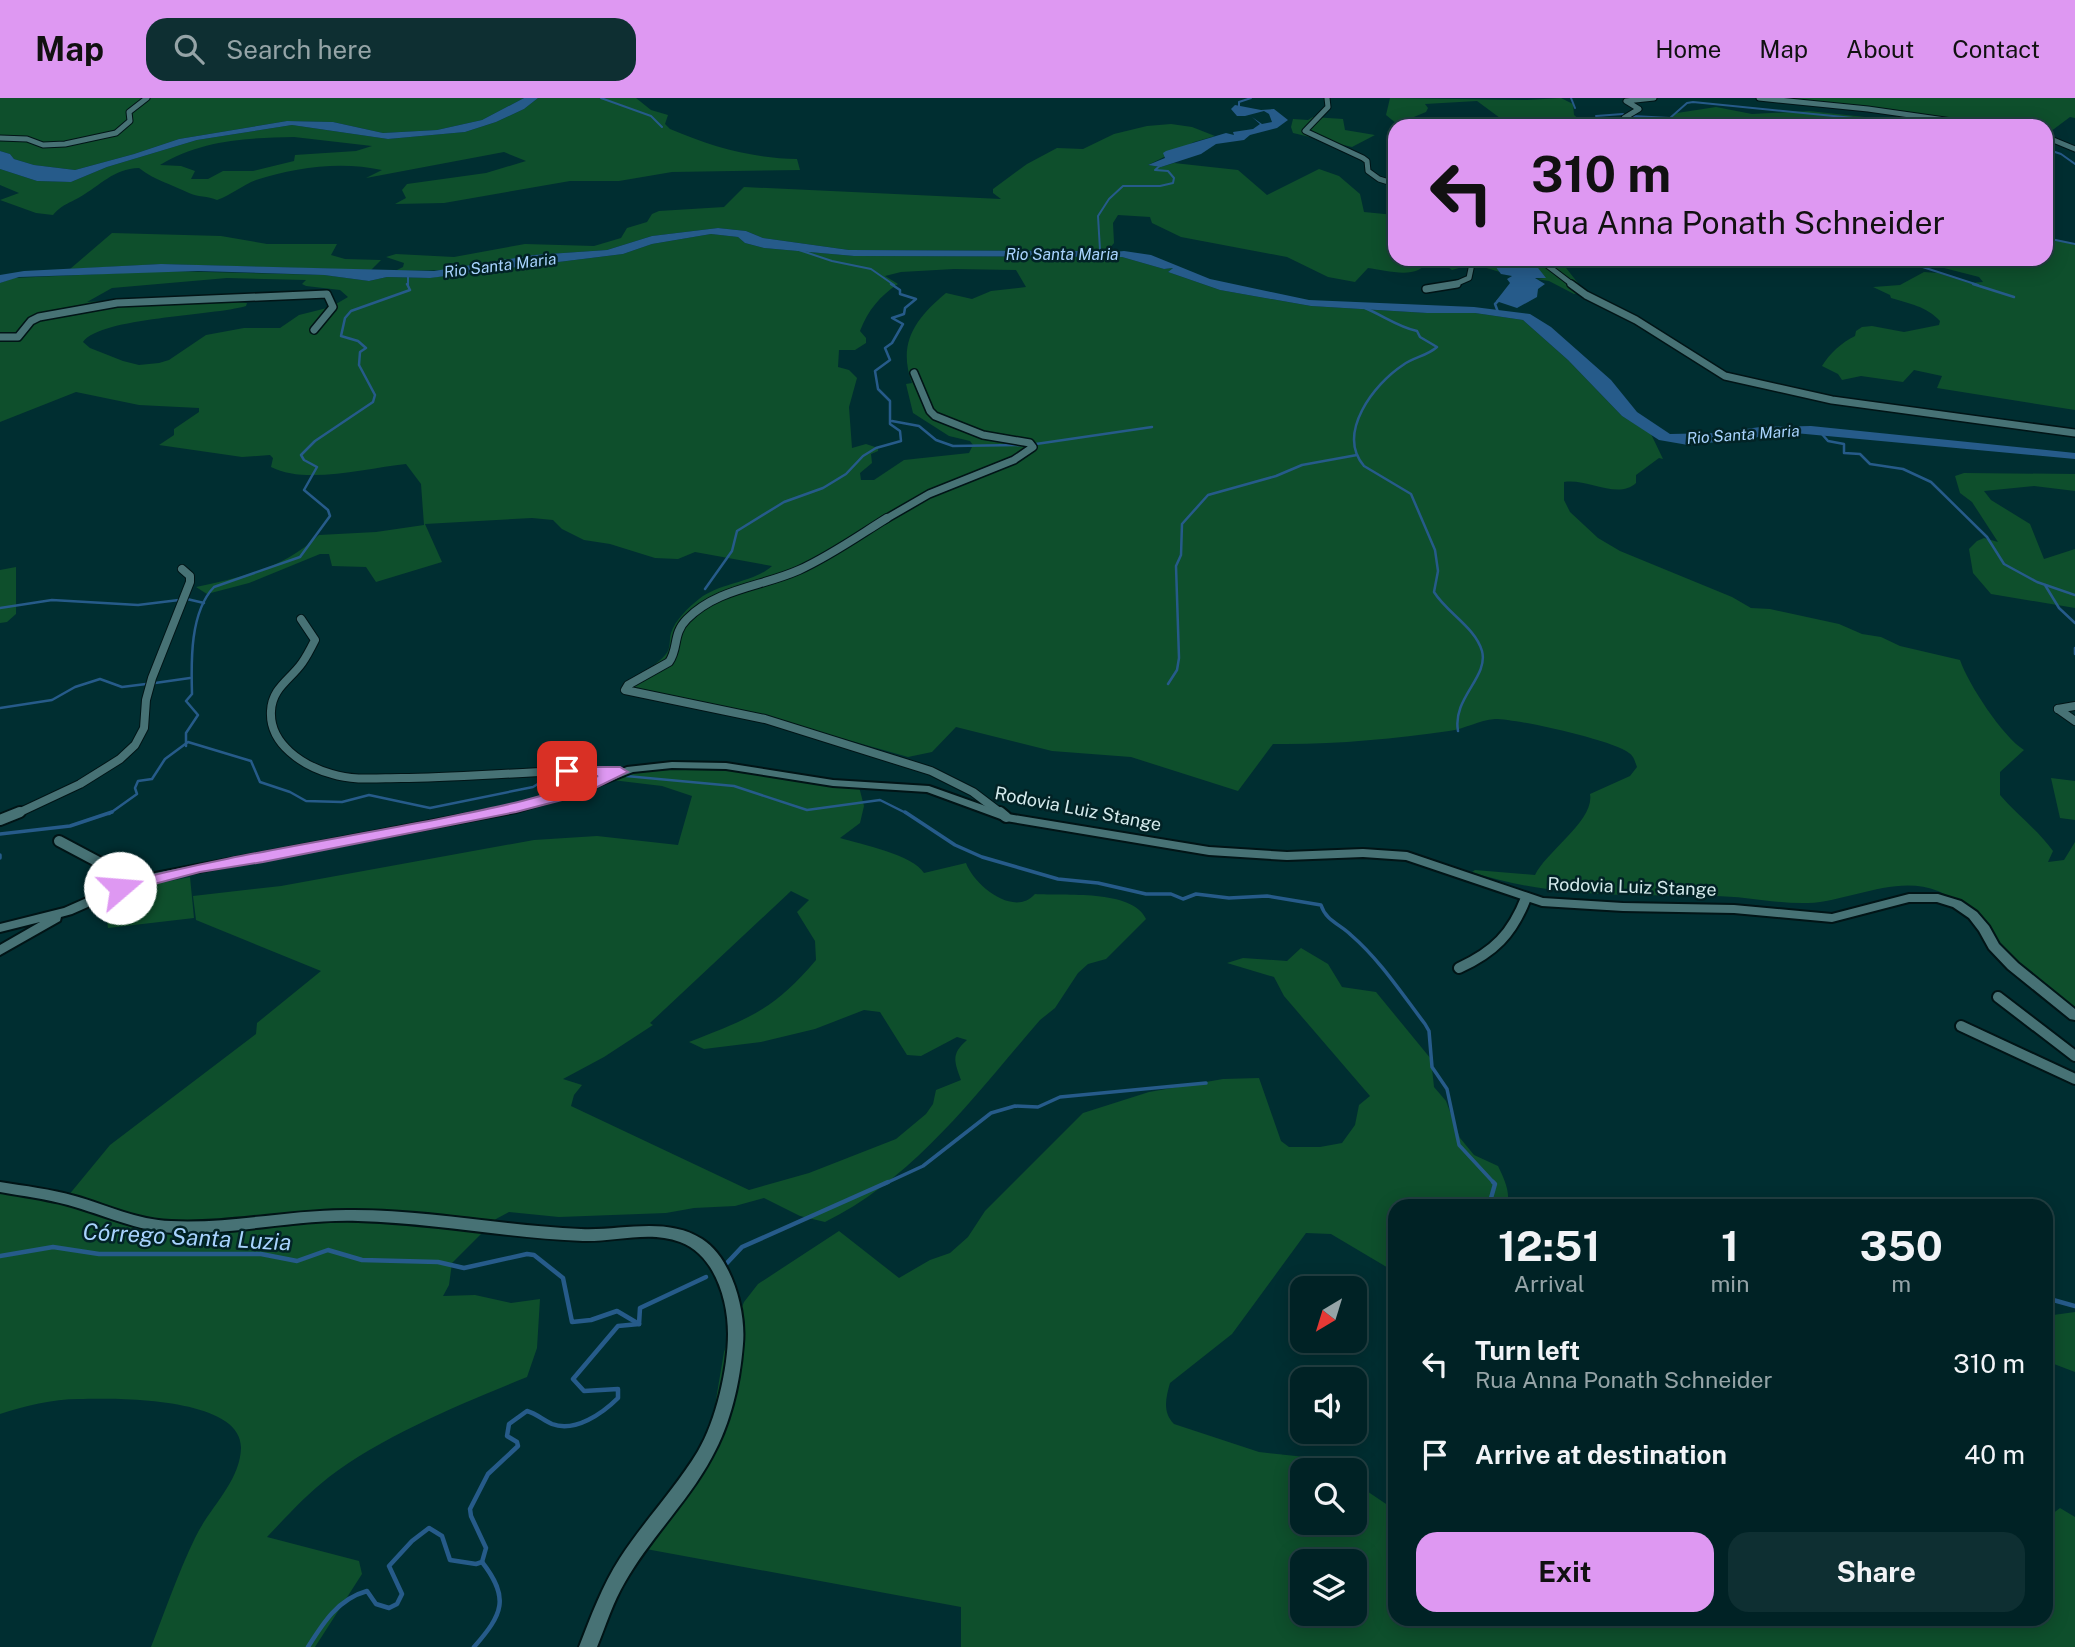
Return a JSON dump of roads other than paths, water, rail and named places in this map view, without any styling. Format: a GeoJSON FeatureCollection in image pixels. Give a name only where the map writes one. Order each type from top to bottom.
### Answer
{"type":"FeatureCollection","features":[{"type":"Feature","properties":{"kind":"street"},"geometry":{"type":"LineString","coordinates":[[0,138],[27,139],[48,145],[105,136],[125,128],[130,121],[129,112],[146,98]]}},
{"type":"Feature","properties":{"kind":"street"},"geometry":{"type":"LineString","coordinates":[[1327,98],[1328,107],[1305,131],[1363,158],[1367,161],[1368,172],[1388,181]]}},
{"type":"Feature","properties":{"kind":"street"},"geometry":{"type":"LineString","coordinates":[[1625,119],[1639,109],[1626,102],[1654,98]]}},
{"type":"Feature","properties":{"kind":"street"},"geometry":{"type":"LineString","coordinates":[[1759,98],[1868,108],[1928,119]]}},
{"type":"Feature","properties":{"kind":"street"},"geometry":{"type":"LineString","coordinates":[[2053,139],[2075,149]]}},
{"type":"Feature","properties":{"kind":"street"},"geometry":{"type":"LineString","coordinates":[[1426,289],[1461,284],[1469,278],[1472,266]]}},
{"type":"Feature","properties":{"kind":"street"},"geometry":{"type":"LineString","coordinates":[[1548,266],[1586,295],[1636,320],[1726,376],[1832,400],[2075,433]]}},
{"type":"Feature","properties":{"kind":"street"},"geometry":{"type":"LineString","coordinates":[[0,337],[18,337],[32,321],[48,314],[105,304],[324,293],[330,296],[334,307],[314,330]]}},
{"type":"Feature","properties":{"kind":"street"},"geometry":{"type":"LineString","coordinates":[[914,373],[930,411],[935,416],[983,435],[1030,443],[1033,447],[1031,451],[1009,464],[963,479],[918,499],[840,548],[802,568],[758,585],[727,593],[707,603],[681,626],[675,636],[674,655],[669,663],[628,685],[625,690],[765,719],[931,771],[973,792],[1006,817]]}},
{"type":"Feature","properties":{"kind":"street"},"geometry":{"type":"LineString","coordinates":[[0,820],[63,792],[116,761],[133,747],[144,730],[148,690],[173,617],[191,584],[190,576],[182,569]]}},
{"type":"Feature","properties":{"kind":"street"},"geometry":{"type":"LineString","coordinates":[[301,619],[315,640],[301,665],[276,691],[272,699],[271,721],[276,738],[307,765],[334,775],[356,778],[442,778],[583,770],[620,772]]}},
{"type":"Feature","properties":{"kind":"street"},"geometry":{"type":"LineString","coordinates":[[2075,706],[2058,709],[2075,721]]}},
{"type":"Feature","properties":{"kind":"street","name":"Rodovia Luiz Stange"},"geometry":{"type":"LineString","coordinates":[[0,928],[68,911],[136,882],[199,867],[263,858],[516,808],[576,791],[620,772],[672,765],[726,766],[833,783],[911,786],[944,793],[1006,817],[1243,855],[1363,853],[1407,856],[1526,898],[1570,905],[1734,909],[1832,918],[1909,898],[1938,898],[1957,904],[1973,915],[2001,954],[2075,1016]]}},
{"type":"Feature","properties":{"kind":"street"},"geometry":{"type":"LineString","coordinates":[[59,841],[136,882]]}},
{"type":"Feature","properties":{"kind":"street"},"geometry":{"type":"LineString","coordinates":[[1459,968],[1482,958],[1505,941],[1519,920],[1526,898]]}},
{"type":"Feature","properties":{"kind":"street"},"geometry":{"type":"LineString","coordinates":[[0,951],[68,911]]}},
{"type":"Feature","properties":{"kind":"street"},"geometry":{"type":"LineString","coordinates":[[1998,997],[2075,1056]]}},
{"type":"Feature","properties":{"kind":"street"},"geometry":{"type":"LineString","coordinates":[[1961,1026],[2075,1079]]}},
{"type":"Feature","properties":{"kind":"street"},"geometry":{"type":"LineString","coordinates":[[0,1187],[73,1201],[136,1223],[170,1227],[216,1226],[323,1215],[391,1216],[526,1232],[586,1235],[667,1233],[696,1242],[712,1258],[721,1273],[736,1319],[736,1347],[721,1410],[706,1452],[617,1578],[588,1647]]}},
{"type":"Feature","properties":{"kind":"water"},"geometry":{"type":"Polygon","coordinates":[[[524,98],[538,98],[524,109],[465,132],[388,139],[292,125],[197,140],[107,167],[71,182],[37,181],[0,169],[0,151],[34,165],[75,170],[179,139],[287,121],[333,122],[383,133],[437,130],[482,120],[524,98]]]}},
{"type":"Feature","properties":{"kind":"water"},"geometry":{"type":"Polygon","coordinates":[[[1235,105],[1261,110],[1274,109],[1288,120],[1277,128],[1250,135],[1244,140],[1216,144],[1201,154],[1161,167],[1148,165],[1165,158],[1163,153],[1166,151],[1226,133],[1234,135],[1233,132],[1253,129],[1260,124],[1252,117],[1262,124],[1272,122],[1269,114],[1264,111],[1237,116],[1231,109],[1235,105]]]}},
{"type":"Feature","properties":{"kind":"water","name":"Rio Santa Maria"},"geometry":{"type":"Polygon","coordinates":[[[718,228],[746,231],[763,238],[849,250],[1088,251],[1093,254],[1124,251],[1151,255],[1210,279],[1309,300],[1474,307],[1530,314],[1551,327],[1611,380],[1637,412],[1670,434],[1811,426],[2075,453],[2075,459],[1784,432],[1688,445],[1659,440],[1622,416],[1568,360],[1523,320],[1475,313],[1311,306],[1220,290],[1168,272],[1173,268],[1164,269],[1122,257],[854,256],[764,248],[745,243],[738,237],[711,234],[652,244],[623,254],[430,278],[387,277],[369,281],[324,275],[198,271],[19,277],[0,283],[0,275],[24,271],[161,264],[434,271],[534,255],[607,250],[652,236],[718,228]]]}},
{"type":"Feature","properties":{"kind":"water"},"geometry":{"type":"Polygon","coordinates":[[[1495,266],[1537,266],[1546,278],[1535,278],[1545,284],[1538,289],[1537,297],[1517,308],[1496,301],[1510,283],[1507,279],[1512,276],[1501,274],[1495,266]]]}},
{"type":"Feature","properties":{"kind":"waterway"},"geometry":{"type":"LineString","coordinates":[[601,98],[651,116],[662,127]]}},
{"type":"Feature","properties":{"kind":"waterway"},"geometry":{"type":"LineString","coordinates":[[1239,107],[1239,102],[1251,98]]}},
{"type":"Feature","properties":{"kind":"waterway"},"geometry":{"type":"LineString","coordinates":[[1571,98],[1575,108]]}},
{"type":"Feature","properties":{"kind":"waterway"},"geometry":{"type":"LineString","coordinates":[[1633,116],[1670,118],[1687,103],[1693,102],[1864,119]]}},
{"type":"Feature","properties":{"kind":"waterway"},"geometry":{"type":"LineString","coordinates":[[1596,116],[1623,114]]}},
{"type":"Feature","properties":{"kind":"waterway"},"geometry":{"type":"LineString","coordinates":[[2053,151],[2075,164]]}},
{"type":"Feature","properties":{"kind":"waterway","name":"Rio Santa Maria"},"geometry":{"type":"LineString","coordinates":[[1104,253],[1100,250],[1098,216],[1109,199],[1123,186],[1160,186],[1173,183],[1174,178],[1168,171],[1155,170],[1162,164]]}},
{"type":"Feature","properties":{"kind":"waterway"},"geometry":{"type":"LineString","coordinates":[[2053,239],[2075,244]]}},
{"type":"Feature","properties":{"kind":"waterway"},"geometry":{"type":"LineString","coordinates":[[796,249],[832,261],[871,269],[894,285]]}},
{"type":"Feature","properties":{"kind":"waterway"},"geometry":{"type":"LineString","coordinates":[[1920,266],[1978,285]]}},
{"type":"Feature","properties":{"kind":"waterway","name":"Córrego Santa Luzia"},"geometry":{"type":"LineString","coordinates":[[408,276],[408,285]]}},
{"type":"Feature","properties":{"kind":"waterway","name":"Córrego Santa Luzia"},"geometry":{"type":"LineString","coordinates":[[203,603],[214,587],[300,557],[330,516],[328,510],[304,490],[317,467],[304,460],[301,455],[315,441],[373,402],[375,395],[359,365],[360,352],[366,348],[358,341],[341,336],[345,318],[351,311],[410,290],[407,284]]}},
{"type":"Feature","properties":{"kind":"waterway"},"geometry":{"type":"LineString","coordinates":[[705,589],[732,551],[737,531],[784,502],[823,488],[846,474],[863,456],[876,448],[901,441],[900,431],[890,424],[890,401],[878,389],[875,371],[890,360],[885,348],[892,343],[903,324],[892,318],[904,314],[905,308],[916,299],[900,294],[900,290],[891,284]]}},
{"type":"Feature","properties":{"kind":"waterway"},"geometry":{"type":"LineString","coordinates":[[1973,284],[2014,297]]}},
{"type":"Feature","properties":{"kind":"waterway"},"geometry":{"type":"LineString","coordinates":[[1498,312],[1495,304],[1500,299]]}},
{"type":"Feature","properties":{"kind":"waterway"},"geometry":{"type":"LineString","coordinates":[[1365,308],[1417,331],[1420,337],[1437,347],[1403,365],[1381,384],[1362,410],[1354,439],[1356,453],[1364,466],[1411,494],[1435,550],[1438,571],[1434,592],[1467,627],[1482,651],[1480,670],[1460,708],[1458,731]]}},
{"type":"Feature","properties":{"kind":"waterway"},"geometry":{"type":"LineString","coordinates":[[892,421],[919,426],[936,440],[953,446],[1025,445]]}},
{"type":"Feature","properties":{"kind":"waterway"},"geometry":{"type":"LineString","coordinates":[[1036,444],[1152,427]]}},
{"type":"Feature","properties":{"kind":"waterway"},"geometry":{"type":"LineString","coordinates":[[1821,433],[1828,441],[1844,444],[1844,453],[1860,454],[1870,464],[1903,469],[1931,482],[1987,537],[2004,564],[2037,582],[2075,595]]}},
{"type":"Feature","properties":{"kind":"waterway"},"geometry":{"type":"LineString","coordinates":[[1168,684],[1177,670],[1179,658],[1176,566],[1181,555],[1182,524],[1208,495],[1276,476],[1302,465],[1357,455]]}},
{"type":"Feature","properties":{"kind":"waterway"},"geometry":{"type":"LineString","coordinates":[[2045,585],[2059,608],[2075,623]]}},
{"type":"Feature","properties":{"kind":"waterway"},"geometry":{"type":"LineString","coordinates":[[187,599],[203,603]]}},
{"type":"Feature","properties":{"kind":"waterway"},"geometry":{"type":"LineString","coordinates":[[0,608],[52,600],[138,605],[179,600]]}},
{"type":"Feature","properties":{"kind":"waterway","name":"Córrego Santa Luzia"},"geometry":{"type":"LineString","coordinates":[[186,743],[186,733],[198,715],[186,701],[192,694],[192,652],[196,623],[203,603]]}},
{"type":"Feature","properties":{"kind":"waterway"},"geometry":{"type":"LineString","coordinates":[[2075,648],[2075,654]]}},
{"type":"Feature","properties":{"kind":"waterway"},"geometry":{"type":"LineString","coordinates":[[155,683],[190,678]]}},
{"type":"Feature","properties":{"kind":"waterway"},"geometry":{"type":"LineString","coordinates":[[0,708],[52,700],[75,687],[100,679],[122,687],[146,684]]}},
{"type":"Feature","properties":{"kind":"waterway","name":"Córrego Santa Luzia"},"geometry":{"type":"LineString","coordinates":[[112,812],[137,794],[135,788],[138,781],[152,779],[165,759],[186,743]]}},
{"type":"Feature","properties":{"kind":"waterway"},"geometry":{"type":"LineString","coordinates":[[186,743],[251,761],[260,782],[290,792],[306,801],[342,802],[369,795],[430,808],[533,787],[549,777],[590,775]]}},
{"type":"Feature","properties":{"kind":"waterway"},"geometry":{"type":"LineString","coordinates":[[626,776],[734,786],[807,810],[880,800],[908,814]]}},
{"type":"Feature","properties":{"kind":"waterway","name":"Córrego Santa Luzia"},"geometry":{"type":"LineString","coordinates":[[0,834],[70,826],[112,812]]}},
{"type":"Feature","properties":{"kind":"waterway"},"geometry":{"type":"LineString","coordinates":[[905,812],[955,845],[982,857],[1058,879],[1098,883],[1146,894],[1171,894],[1183,899],[1196,894],[1229,898],[1267,896],[1321,905],[1330,919],[1372,955],[1425,1024],[1429,1031],[1432,1067],[1447,1089],[1459,1145],[1495,1184]]}},
{"type":"Feature","properties":{"kind":"waterway"},"geometry":{"type":"LineString","coordinates":[[884,1184],[923,1166],[991,1113],[1015,1106],[1038,1107],[1060,1097],[1206,1083]]}},
{"type":"Feature","properties":{"kind":"waterway"},"geometry":{"type":"LineString","coordinates":[[726,1264],[742,1247],[888,1182]]}},
{"type":"Feature","properties":{"kind":"waterway"},"geometry":{"type":"LineString","coordinates":[[1492,1199],[1495,1184]]}},
{"type":"Feature","properties":{"kind":"waterway","name":"Córrego Santa Luzia"},"geometry":{"type":"LineString","coordinates":[[0,1256],[53,1247],[99,1254],[261,1254],[297,1261],[328,1250],[362,1260],[438,1262],[464,1268],[527,1254],[534,1255],[563,1278],[572,1322],[591,1320],[617,1311],[639,1324]]}},
{"type":"Feature","properties":{"kind":"waterway"},"geometry":{"type":"LineString","coordinates":[[639,1324],[640,1308],[706,1277]]}},
{"type":"Feature","properties":{"kind":"waterway"},"geometry":{"type":"LineString","coordinates":[[2053,1300],[2075,1306]]}},
{"type":"Feature","properties":{"kind":"waterway","name":"Córrego Santa Luzia"},"geometry":{"type":"LineString","coordinates":[[482,1562],[486,1548],[470,1509],[488,1474],[518,1446],[517,1442],[507,1436],[509,1424],[527,1411],[552,1424],[570,1426],[605,1410],[618,1398],[618,1389],[584,1391],[573,1379],[618,1326],[639,1324]]}},
{"type":"Feature","properties":{"kind":"waterway","name":"Córrego Santa Luzia"},"geometry":{"type":"LineString","coordinates":[[308,1647],[332,1613],[357,1595],[367,1591],[376,1604],[389,1608],[397,1604],[402,1594],[389,1566],[412,1541],[429,1528],[442,1536],[450,1560],[476,1564],[482,1562]]}},
{"type":"Feature","properties":{"kind":"waterway"},"geometry":{"type":"LineString","coordinates":[[474,1647],[491,1625],[499,1606],[497,1586],[482,1562]]}}]}
